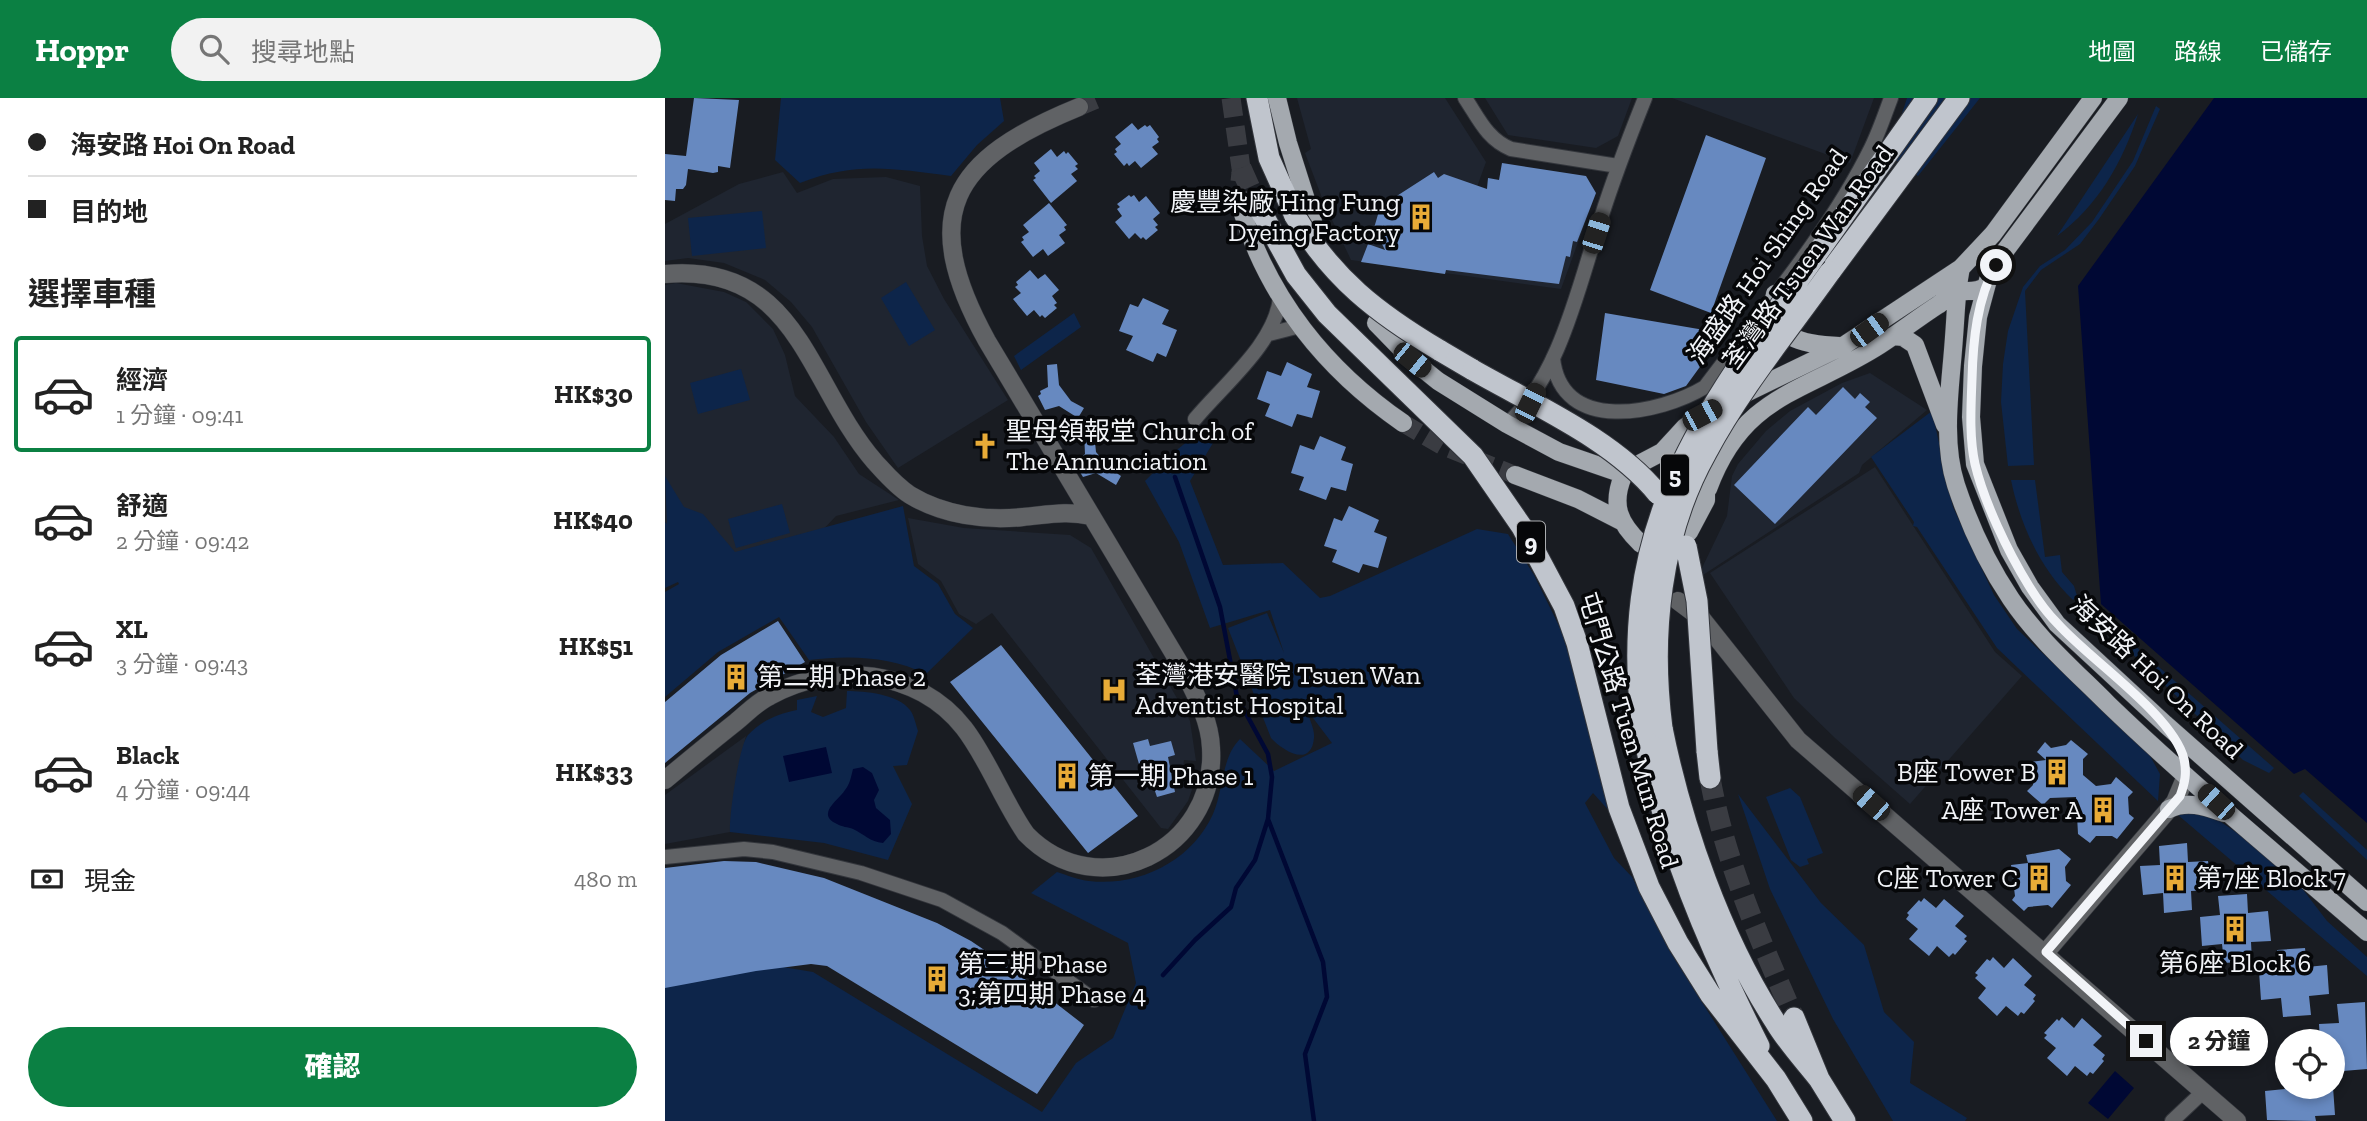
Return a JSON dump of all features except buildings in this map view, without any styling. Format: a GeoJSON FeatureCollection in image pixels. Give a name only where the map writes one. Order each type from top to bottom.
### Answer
{"type":"FeatureCollection","features":[{"type":"Feature","properties":{"kind":"highway"},"geometry":{"type":"LineString","coordinates":[[1257,98],[1269,158],[1292,209],[1318,252],[1349,287],[1411,333],[1597,441],[1641,474],[1658,494]]}},
{"type":"Feature","properties":{"kind":"highway","name":"荃灣路 Tsuen Wan Road"},"geometry":{"type":"LineString","coordinates":[[1819,1079],[1776,1023],[1736,948],[1687,828],[1653,730],[1638,660],[1641,597],[1649,550],[1672,480],[1699,429],[1747,352],[1927,98]]}},
{"type":"Feature","properties":{"kind":"highway","name":"荃灣路 Tsuen Wan Road"},"geometry":{"type":"LineString","coordinates":[[1776,1079],[1717,956],[1676,856],[1657,795],[1653,730],[1661,596],[1671,544],[1697,470],[1737,404],[1830,272],[1959,99]]}},
{"type":"Feature","properties":{"kind":"highway","name":"屯門公路 Tuen Mun Road"},"geometry":{"type":"LineString","coordinates":[[1249,207],[1327,314],[1473,456],[1522,527],[1569,618],[1587,677],[1619,808],[1649,887],[1672,934],[1705,986],[1776,1079],[1802,1121]]}},
{"type":"Feature","properties":{"kind":"highway"},"geometry":{"type":"LineString","coordinates":[[1682,539],[1697,601],[1710,778]]}},
{"type":"Feature","properties":{"kind":"highway"},"geometry":{"type":"LineString","coordinates":[[1794,1018],[1819,1079],[1845,1121]]}},
{"type":"Feature","properties":{"kind":"main road"},"geometry":{"type":"LineString","coordinates":[[1277,98],[1315,228]]}},
{"type":"Feature","properties":{"kind":"main road"},"geometry":{"type":"LineString","coordinates":[[1641,463],[1662,452],[1670,441],[1702,415],[1843,346],[1961,268],[1993,234],[2093,98]]}},
{"type":"Feature","properties":{"kind":"main road","name":"海安路 Hoi On Road"},"geometry":{"type":"LineString","coordinates":[[2119,98],[2005,251],[1987,283],[1978,317],[1973,366],[1971,417],[1975,464],[1997,524],[2030,587],[2057,624],[2165,724],[2367,902]]}},
{"type":"Feature","properties":{"kind":"main road"},"geometry":{"type":"LineString","coordinates":[[1249,207],[1257,254],[1280,297],[1300,326],[1351,383],[1403,424]]}},
{"type":"Feature","properties":{"kind":"main road"},"geometry":{"type":"LineString","coordinates":[[1515,475],[1578,499],[1621,521],[1641,544],[1659,545],[1682,539],[1701,513],[1719,462],[1748,422],[1783,394],[1856,359],[1956,292],[1974,292],[1987,283],[1979,269],[1961,268]]}},
{"type":"Feature","properties":{"kind":"main road","name":"海安路 Hoi On Road"},"geometry":{"type":"LineString","coordinates":[[1961,268],[1956,292],[1949,442],[1954,476],[1989,563],[2011,599],[2041,638],[2186,776],[2367,932]]}},
{"type":"Feature","properties":{"kind":"main road"},"geometry":{"type":"LineString","coordinates":[[1775,294],[1773,312],[1789,337],[1809,345],[1843,346]]}},
{"type":"Feature","properties":{"kind":"main road"},"geometry":{"type":"LineString","coordinates":[[1376,323],[1412,360],[1438,381],[1507,424],[1559,452],[1620,474],[1616,495],[1621,521]]}},
{"type":"Feature","properties":{"kind":"main road"},"geometry":{"type":"LineString","coordinates":[[1893,336],[1903,337],[1915,345],[1935,395],[1949,442]]}},
{"type":"Feature","properties":{"kind":"main road"},"geometry":{"type":"LineString","coordinates":[[1662,452],[1678,452],[1689,456],[1705,475],[1708,489]]}},
{"type":"Feature","properties":{"kind":"main road"},"geometry":{"type":"LineString","coordinates":[[2165,724],[2184,758],[2186,776]]}},
{"type":"Feature","properties":{"kind":"main road"},"geometry":{"type":"LineString","coordinates":[[2169,809],[2182,805],[2197,805],[2231,816]]}},
{"type":"Feature","properties":{"kind":"street"},"geometry":{"type":"LineString","coordinates":[[1465,98],[1490,138],[1511,149],[1618,166]]}},
{"type":"Feature","properties":{"kind":"street"},"geometry":{"type":"LineString","coordinates":[[1507,424],[1530,403],[1553,358],[1618,166],[1645,98]]}},
{"type":"Feature","properties":{"kind":"street","name":"海盛路 Hoi Shing Road"},"geometry":{"type":"LineString","coordinates":[[1553,358],[1557,376],[1563,386],[1573,396],[1600,411],[1619,413],[1662,406],[1690,396],[1705,387],[1775,294],[1858,170],[1871,148],[1891,98]]}},
{"type":"Feature","properties":{"kind":"street"},"geometry":{"type":"LineString","coordinates":[[665,780],[767,697],[821,677],[874,677],[906,683],[926,692],[949,711],[965,730],[1026,834],[1039,847],[1055,857],[1087,867],[1102,868],[1133,862],[1170,845],[1194,820],[1208,788],[1212,750],[1209,730],[1180,664],[1069,482],[969,307],[955,267],[951,227],[956,204],[966,182],[989,155],[1021,133],[1079,107]]}},
{"type":"Feature","properties":{"kind":"street"},"geometry":{"type":"LineString","coordinates":[[665,274],[686,272],[716,277],[758,295],[800,338],[838,409],[868,454],[908,494],[941,509],[982,517],[1026,517],[1045,513],[1078,513],[1091,516]]}},
{"type":"Feature","properties":{"kind":"street"},"geometry":{"type":"LineString","coordinates":[[1195,419],[1269,334],[1278,314],[1280,297]]}},
{"type":"Feature","properties":{"kind":"street"},"geometry":{"type":"LineString","coordinates":[[1269,334],[1300,326]]}},
{"type":"Feature","properties":{"kind":"street"},"geometry":{"type":"LineString","coordinates":[[1045,513],[1060,501],[1069,482]]}},
{"type":"Feature","properties":{"kind":"street"},"geometry":{"type":"LineString","coordinates":[[1678,601],[1702,619],[1776,716],[1798,740],[2046,952],[2237,1121]]}},
{"type":"Feature","properties":{"kind":"street"},"geometry":{"type":"LineString","coordinates":[[2046,952],[2180,796],[2186,776]]}},
{"type":"Feature","properties":{"kind":"street"},"geometry":{"type":"LineString","coordinates":[[665,857],[744,849],[773,852],[861,873],[942,900],[1002,933],[1094,1000]]}},
{"type":"Feature","properties":{"kind":"street"},"geometry":{"type":"LineString","coordinates":[[2172,1121],[2204,1091]]}},
{"type":"Feature","properties":{"kind":"shaded area"},"geometry":{"type":"Polygon","coordinates":[[[781,98],[1000,98],[1004,121],[977,145],[951,176],[893,169],[858,169],[820,176],[800,183],[775,160],[781,98]]]}},
{"type":"Feature","properties":{"kind":"shaded area"},"geometry":{"type":"Polygon","coordinates":[[[1297,98],[1445,98],[1486,162],[1464,223],[1481,226],[1488,178],[1596,193],[1561,289],[1351,260],[1324,203],[1305,153],[1311,149],[1297,98]]]}},
{"type":"Feature","properties":{"kind":"shaded area"},"geometry":{"type":"Polygon","coordinates":[[[1485,98],[1632,98],[1618,136],[1596,148],[1508,135],[1485,98]]]}},
{"type":"Feature","properties":{"kind":"shaded area"},"geometry":{"type":"Polygon","coordinates":[[[1672,98],[1874,98],[1850,163],[1672,98]]]}},
{"type":"Feature","properties":{"kind":"shaded area"},"geometry":{"type":"Polygon","coordinates":[[[1907,98],[1980,98],[1918,176],[1893,158],[1897,129],[1907,98]]]}},
{"type":"Feature","properties":{"kind":"shaded area"},"geometry":{"type":"Polygon","coordinates":[[[2214,98],[2367,98],[2367,823],[2305,769],[2294,774],[2101,604],[2078,286],[2214,98]]]}},
{"type":"Feature","properties":{"kind":"shaded area"},"geometry":{"type":"Polygon","coordinates":[[[2156,106],[2160,109],[2135,166],[2099,219],[2080,244],[2041,270],[2025,291],[2034,465],[2008,466],[2001,402],[2003,364],[2008,331],[2023,287],[2040,266],[2065,250],[2092,222],[2133,161],[2156,106]]]}},
{"type":"Feature","properties":{"kind":"shaded area"},"geometry":{"type":"Polygon","coordinates":[[[2138,114],[2125,149],[2107,182],[2085,211],[2057,236],[2138,114]]]}},
{"type":"Feature","properties":{"kind":"shaded area"},"geometry":{"type":"Polygon","coordinates":[[[783,172],[797,193],[833,179],[886,177],[920,186],[922,236],[927,266],[944,299],[1008,400],[898,468],[866,422],[812,327],[791,302],[765,280],[724,263],[688,258],[665,261],[665,224],[739,184],[783,172]]]}},
{"type":"Feature","properties":{"kind":"shaded area"},"geometry":{"type":"Polygon","coordinates":[[[762,211],[766,248],[692,256],[688,218],[762,211]]]}},
{"type":"Feature","properties":{"kind":"shaded area"},"geometry":{"type":"Polygon","coordinates":[[[906,282],[935,330],[909,346],[881,298],[906,282]]]}},
{"type":"Feature","properties":{"kind":"shaded area"},"geometry":{"type":"Polygon","coordinates":[[[676,283],[724,292],[746,302],[773,329],[785,355],[795,396],[834,437],[859,474],[899,500],[836,516],[796,558],[698,571],[665,522],[665,285],[676,283]]]}},
{"type":"Feature","properties":{"kind":"shaded area"},"geometry":{"type":"Polygon","coordinates":[[[1074,313],[1081,327],[1021,370],[1014,356],[1074,313]]]}},
{"type":"Feature","properties":{"kind":"shaded area"},"geometry":{"type":"Polygon","coordinates":[[[741,369],[750,400],[698,414],[690,383],[741,369]]]}},
{"type":"Feature","properties":{"kind":"shaded area"},"geometry":{"type":"Polygon","coordinates":[[[1870,373],[1927,410],[1862,465],[1859,473],[1703,575],[1702,568],[1727,516],[1732,476],[1738,464],[1766,431],[1790,411],[1842,383],[1870,373]]]}},
{"type":"Feature","properties":{"kind":"shaded area"},"geometry":{"type":"Polygon","coordinates":[[[1932,411],[1953,507],[1994,595],[2017,629],[2149,754],[2160,774],[2158,801],[1997,648],[1917,527],[1913,526],[1914,522],[1871,457],[1932,411]]]}},
{"type":"Feature","properties":{"kind":"shaded area"},"geometry":{"type":"Polygon","coordinates":[[[1204,428],[1216,438],[1190,481],[1223,565],[1283,563],[1320,598],[1330,596],[1477,529],[1508,534],[1534,575],[1563,634],[1611,813],[1593,793],[1585,803],[1614,858],[1632,877],[1669,950],[1777,1121],[665,1121],[665,967],[736,959],[813,972],[1042,1112],[1076,1063],[1113,1038],[1136,983],[1128,943],[1031,893],[1057,872],[1089,881],[1127,880],[1145,875],[1178,857],[1204,831],[1213,814],[1229,755],[1240,739],[1274,771],[1332,743],[1307,710],[1314,735],[1308,753],[1295,754],[1271,738],[1228,628],[1267,613],[1284,653],[1270,610],[1210,628],[1179,542],[1145,481],[1173,453],[1204,428]]]}},
{"type":"Feature","properties":{"kind":"shaded area"},"geometry":{"type":"Polygon","coordinates":[[[1875,467],[1995,652],[2022,676],[1910,804],[1794,698],[1710,573],[1875,467]]]}},
{"type":"Feature","properties":{"kind":"shaded area"},"geometry":{"type":"Polygon","coordinates":[[[665,476],[684,507],[703,514],[735,552],[903,506],[914,566],[938,584],[955,614],[973,628],[926,674],[884,660],[869,658],[809,660],[779,617],[718,652],[665,697],[665,592],[679,584],[678,582],[665,588],[665,476]]]}},
{"type":"Feature","properties":{"kind":"shaded area"},"geometry":{"type":"Polygon","coordinates":[[[2011,480],[2035,480],[2045,557],[2060,555],[2062,572],[2074,586],[2077,596],[2073,600],[2061,588],[2033,545],[2011,480]]]}},
{"type":"Feature","properties":{"kind":"shaded area"},"geometry":{"type":"Polygon","coordinates":[[[782,504],[790,533],[736,548],[728,519],[782,504]]]}},
{"type":"Feature","properties":{"kind":"shaded area","name":"荃灣港安醫院 Tsuen Wan Adventist Hospital"},"geometry":{"type":"Polygon","coordinates":[[[908,518],[964,528],[1070,535],[1091,548],[1190,721],[1196,761],[1184,760],[1182,775],[1196,778],[1188,801],[1168,829],[1161,828],[992,613],[976,624],[959,614],[941,581],[918,564],[908,518]]]}},
{"type":"Feature","properties":{"kind":"shaded area"},"geometry":{"type":"Polygon","coordinates":[[[2094,617],[2111,625],[2274,768],[2269,773],[2243,760],[2094,617]]]}},
{"type":"Feature","properties":{"kind":"shaded area"},"geometry":{"type":"Polygon","coordinates":[[[847,691],[872,693],[898,700],[911,712],[918,731],[907,765],[893,766],[912,804],[888,860],[824,843],[730,832],[738,766],[748,735],[771,718],[797,710],[797,700],[817,696],[811,712],[823,717],[846,708],[847,691]]]}},
{"type":"Feature","properties":{"kind":"shaded area"},"geometry":{"type":"Polygon","coordinates":[[[746,736],[737,773],[730,832],[665,844],[665,795],[746,736]]]}},
{"type":"Feature","properties":{"kind":"shaded area"},"geometry":{"type":"Polygon","coordinates":[[[826,747],[832,773],[789,782],[783,756],[826,747]]]}},
{"type":"Feature","properties":{"kind":"shaded area"},"geometry":{"type":"Polygon","coordinates":[[[863,767],[872,773],[879,790],[874,800],[876,808],[890,820],[891,834],[883,843],[839,825],[828,816],[828,811],[848,785],[853,769],[863,767]]]}},
{"type":"Feature","properties":{"kind":"shaded area"},"geometry":{"type":"Polygon","coordinates":[[[1790,788],[1800,797],[1823,853],[1807,859],[1809,864],[1800,867],[1791,860],[1766,797],[1790,788]]]}},
{"type":"Feature","properties":{"kind":"shaded area"},"geometry":{"type":"Polygon","coordinates":[[[2303,792],[2367,850],[2367,860],[2299,796],[2303,792]]]}},
{"type":"Feature","properties":{"kind":"shaded area"},"geometry":{"type":"Polygon","coordinates":[[[1738,794],[1821,903],[1864,945],[1884,1012],[1914,1042],[1910,1083],[1967,1118],[1965,1121],[1893,1121],[1833,1019],[1770,889],[1738,794]]]}},
{"type":"Feature","properties":{"kind":"shaded area"},"geometry":{"type":"Polygon","coordinates":[[[2188,811],[2211,815],[2256,846],[2298,883],[2327,921],[2367,957],[2367,976],[2178,815],[2188,811]]]}},
{"type":"Feature","properties":{"kind":"shaded area"},"geometry":{"type":"Polygon","coordinates":[[[2115,1071],[2134,1088],[2108,1119],[2088,1103],[2115,1071]]]}},
{"type":"Feature","properties":{"kind":"waterway"},"geometry":{"type":"LineString","coordinates":[[1163,975],[1195,940],[1231,907],[1236,888],[1255,860],[1268,819],[1272,777],[1268,754],[1237,697],[1220,607],[1175,477]]}},
{"type":"Feature","properties":{"kind":"waterway"},"geometry":{"type":"LineString","coordinates":[[1268,819],[1323,962],[1327,997],[1305,1054],[1314,1121]]}},
{"type":"Feature","properties":{"kind":"tunnel"},"geometry":{"type":"LineString","coordinates":[[1079,107],[1100,98]]}},
{"type":"Feature","properties":{"kind":"tunnel"},"geometry":{"type":"LineString","coordinates":[[1231,98],[1241,168]]}},
{"type":"Feature","properties":{"kind":"tunnel"},"geometry":{"type":"LineString","coordinates":[[1241,168],[1238,195],[1241,208]]}},
{"type":"Feature","properties":{"kind":"tunnel"},"geometry":{"type":"LineString","coordinates":[[1241,168],[1258,206]]}},
{"type":"Feature","properties":{"kind":"tunnel"},"geometry":{"type":"LineString","coordinates":[[1403,423],[1442,446],[1515,475]]}},
{"type":"Feature","properties":{"kind":"tunnel"},"geometry":{"type":"LineString","coordinates":[[1710,778],[1734,870],[1756,930],[1794,1018]]}},
{"type":"Feature","properties":{"kind":"place","name":"慶豐染廠 Hing Fung Dyeing Factory"},"geometry":{"type":"Point","coordinates":[1421,217]}},
{"type":"Feature","properties":{"kind":"place","name":"聖母領報堂 Church of The Annunciation"},"geometry":{"type":"Point","coordinates":[985,446]}},
{"type":"Feature","properties":{"kind":"place","name":"第二期 Phase 2"},"geometry":{"type":"Point","coordinates":[736,677]}},
{"type":"Feature","properties":{"kind":"place","name":"荃灣港安醫院 Tsuen Wan Adventist Hospital"},"geometry":{"type":"Point","coordinates":[1114,690]}},
{"type":"Feature","properties":{"kind":"place","name":"B座 Tower B"},"geometry":{"type":"Point","coordinates":[2057,772]}},
{"type":"Feature","properties":{"kind":"place","name":"第一期 Phase 1"},"geometry":{"type":"Point","coordinates":[1067,776]}},
{"type":"Feature","properties":{"kind":"place","name":"A座 Tower A"},"geometry":{"type":"Point","coordinates":[2103,810]}},
{"type":"Feature","properties":{"kind":"place","name":"C座 Tower C"},"geometry":{"type":"Point","coordinates":[2039,878]}},
{"type":"Feature","properties":{"kind":"place","name":"第7座 Block 7"},"geometry":{"type":"Point","coordinates":[2175,878]}},
{"type":"Feature","properties":{"kind":"place","name":"第6座 Block 6"},"geometry":{"type":"Point","coordinates":[2235,929]}},
{"type":"Feature","properties":{"kind":"place","name":"第三期 Phase 3;第四期 Phase 4"},"geometry":{"type":"Point","coordinates":[937,979]}},
{"type":"Feature","properties":{"kind":"route"},"geometry":{"type":"LineString","coordinates":[[1996,265],[1988,280],[1978,317],[1971,417],[1975,464],[1997,524],[2030,587],[2057,624],[2165,724],[2184,758],[2186,776],[2180,796],[2046,952],[2146,1041]]}}]}
